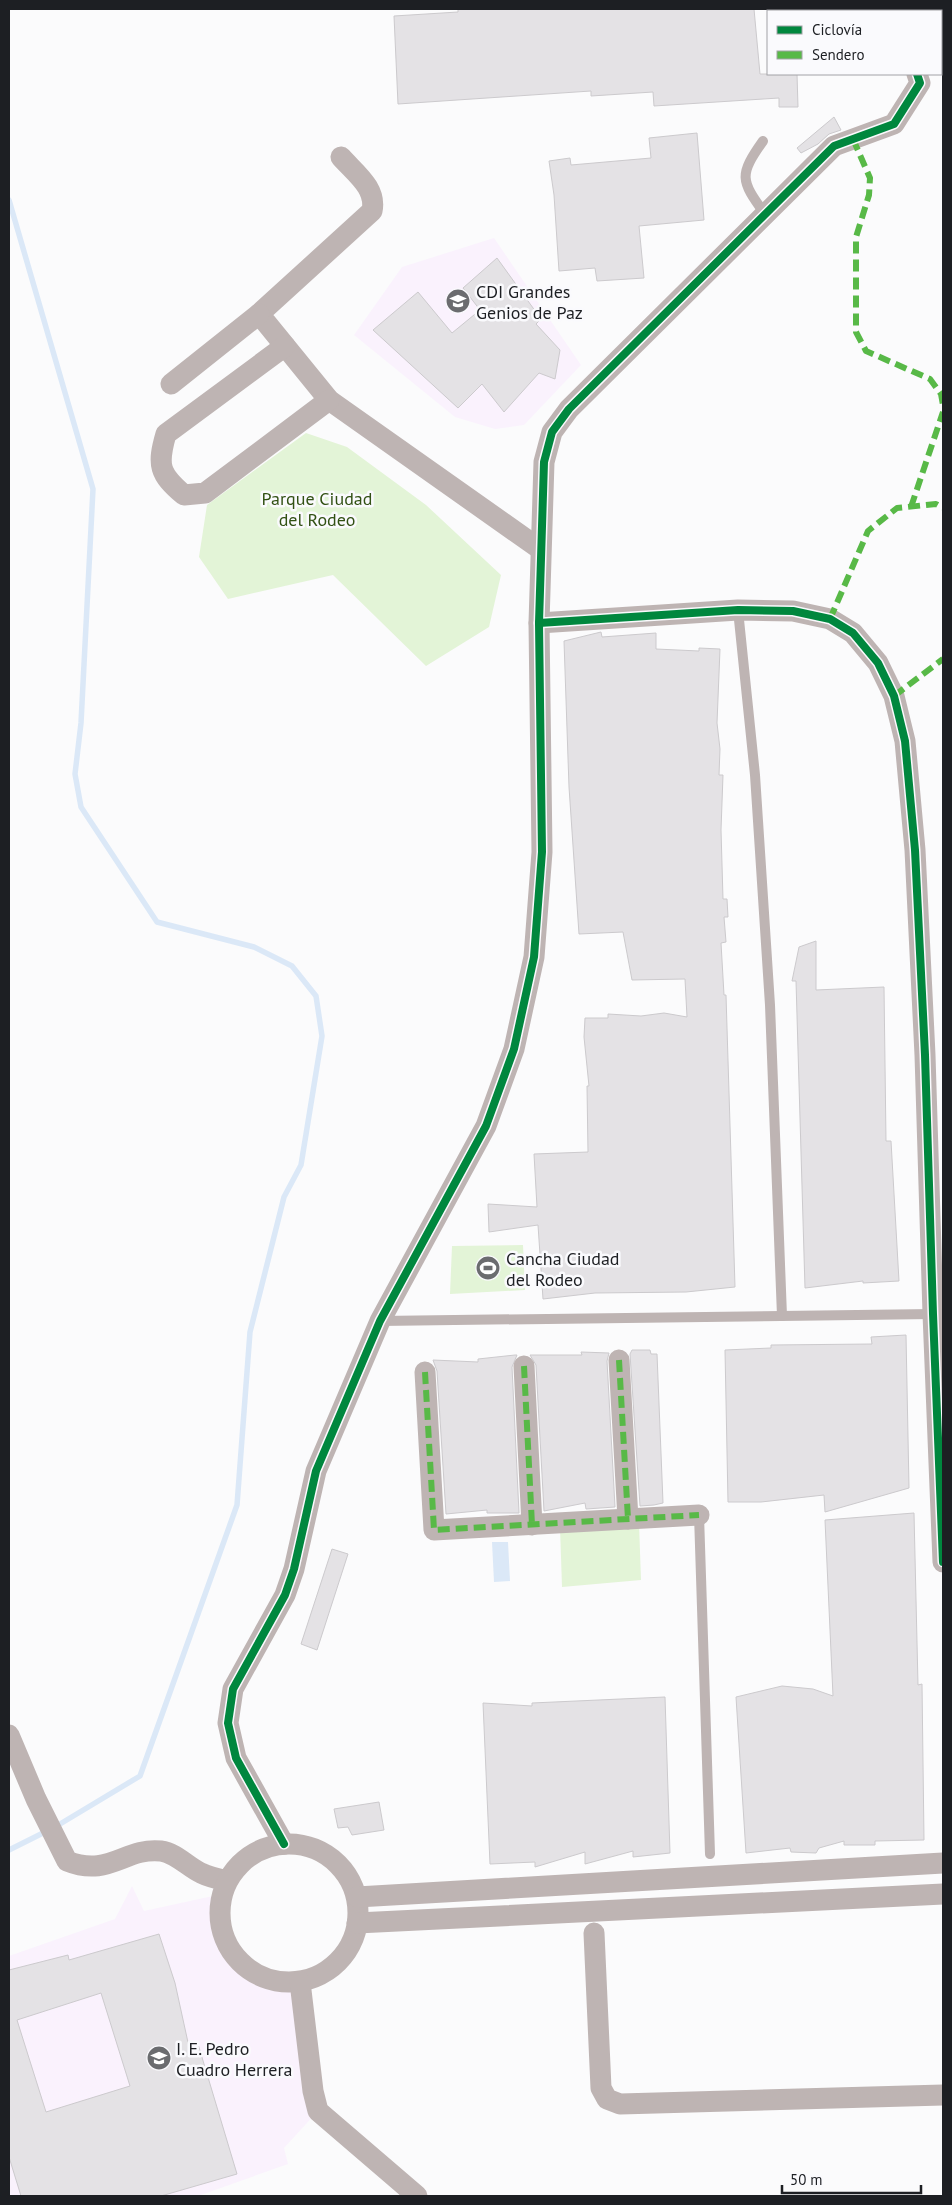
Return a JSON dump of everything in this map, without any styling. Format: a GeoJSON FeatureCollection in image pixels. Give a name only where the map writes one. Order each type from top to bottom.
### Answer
{"type":"FeatureCollection","features":[{"type":"Feature","properties":{"kind":"street"},"geometry":{"type":"LineString","coordinates":[[284,1844],[236,1758],[228,1723],[233,1688],[285,1595],[294,1569],[316,1471],[380,1321],[486,1126],[516,1040],[534,957],[542,852],[538,623],[540,548],[544,462],[552,432],[569,409],[834,146],[894,124],[920,83],[917,75]]}},
{"type":"Feature","properties":{"kind":"street"},"geometry":{"type":"LineString","coordinates":[[171,384],[259,314],[372,211],[374,200],[370,189],[341,158]]}},
{"type":"Feature","properties":{"kind":"street"},"geometry":{"type":"LineString","coordinates":[[259,314],[329,400],[540,548]]}},
{"type":"Feature","properties":{"kind":"street"},"geometry":{"type":"LineString","coordinates":[[285,346],[166,434],[159,458],[167,482],[184,495],[205,493],[329,400]]}},
{"type":"Feature","properties":{"kind":"street"},"geometry":{"type":"LineString","coordinates":[[538,623],[738,610],[793,611],[830,619],[853,633],[878,664],[894,696],[905,741],[915,850],[938,1309],[943,1562]]}},
{"type":"Feature","properties":{"kind":"street"},"geometry":{"type":"LineString","coordinates":[[619,1360],[628,1519]]}},
{"type":"Feature","properties":{"kind":"street"},"geometry":{"type":"LineString","coordinates":[[524,1366],[532,1525]]}},
{"type":"Feature","properties":{"kind":"street"},"geometry":{"type":"LineString","coordinates":[[425,1372],[434,1530],[699,1515]]}},
{"type":"Feature","properties":{"kind":"street"},"geometry":{"type":"LineString","coordinates":[[9,1735],[36,1799],[67,1861],[83,1868],[99,1866],[145,1852],[161,1851],[178,1858],[200,1873],[227,1882]]}},
{"type":"Feature","properties":{"kind":"street"},"geometry":{"type":"LineString","coordinates":[[284,1844],[308,1847],[331,1858],[347,1877],[357,1897],[358,1923],[351,1944],[338,1962],[321,1975],[300,1982],[274,1982],[251,1972],[232,1954],[221,1931],[222,1894],[227,1882],[241,1862],[261,1849],[284,1844]]}},
{"type":"Feature","properties":{"kind":"street"},"geometry":{"type":"LineString","coordinates":[[357,1897],[943,1863]]}},
{"type":"Feature","properties":{"kind":"street"},"geometry":{"type":"LineString","coordinates":[[358,1923],[943,1894]]}},
{"type":"Feature","properties":{"kind":"street"},"geometry":{"type":"LineString","coordinates":[[594,1933],[601,2088],[607,2099],[620,2104],[943,2096]]}},
{"type":"Feature","properties":{"kind":"street"},"geometry":{"type":"LineString","coordinates":[[300,1982],[312,2091],[318,2110],[417,2196]]}},
{"type":"Feature","properties":{"kind":"lane"},"geometry":{"type":"LineString","coordinates":[[763,141],[747,163],[744,174],[747,186],[765,214]]}},
{"type":"Feature","properties":{"kind":"lane"},"geometry":{"type":"LineString","coordinates":[[738,610],[756,775],[770,1006],[782,1316]]}},
{"type":"Feature","properties":{"kind":"lane"},"geometry":{"type":"LineString","coordinates":[[380,1321],[782,1316],[938,1309]]}},
{"type":"Feature","properties":{"kind":"lane"},"geometry":{"type":"LineString","coordinates":[[699,1515],[710,1854]]}},
{"type":"Feature","properties":{"kind":"shaded area","name":"CDI Grandes Genios de Paz"},"geometry":{"type":"Polygon","coordinates":[[[494,238],[581,365],[524,425],[495,429],[455,417],[354,335],[402,267],[494,238]]]}},
{"type":"Feature","properties":{"kind":"shaded area","name":"I. E. Pedro Cuadro Herrera"},"geometry":{"type":"Polygon","coordinates":[[[132,1886],[144,1911],[222,1894],[221,1931],[232,1954],[251,1972],[274,1982],[300,1982],[318,2111],[284,2148],[288,2164],[198,2196],[9,2196],[9,1956],[115,1919],[132,1886]]]}},
{"type":"Feature","properties":{"kind":"green space","name":"Parque Ciudad del Rodeo"},"geometry":{"type":"Polygon","coordinates":[[[306,433],[347,447],[426,505],[501,575],[489,627],[426,666],[333,575],[228,599],[199,557],[207,505],[306,433]]]}},
{"type":"Feature","properties":{"kind":"green space","name":"Cancha Ciudad del Rodeo"},"geometry":{"type":"Polygon","coordinates":[[[523,1245],[525,1290],[450,1294],[452,1246],[523,1245]]]}},
{"type":"Feature","properties":{"kind":"green space"},"geometry":{"type":"Polygon","coordinates":[[[639,1523],[641,1580],[562,1587],[560,1527],[639,1523]]]}},
{"type":"Feature","properties":{"kind":"water"},"geometry":{"type":"Polygon","coordinates":[[[492,1542],[508,1542],[510,1581],[494,1582],[492,1542]]]}},
{"type":"Feature","properties":{"kind":"building"},"geometry":{"type":"Polygon","coordinates":[[[458,9],[754,9],[760,74],[797,75],[798,107],[779,107],[779,98],[654,106],[653,92],[591,96],[591,91],[398,104],[394,16],[458,12],[458,9]]]}},
{"type":"Feature","properties":{"kind":"building"},"geometry":{"type":"Polygon","coordinates":[[[834,117],[841,130],[829,134],[818,144],[801,153],[797,148],[834,117]]]}},
{"type":"Feature","properties":{"kind":"building"},"geometry":{"type":"Polygon","coordinates":[[[697,133],[704,220],[639,226],[644,278],[597,281],[595,268],[559,271],[554,195],[549,161],[570,158],[571,165],[651,158],[649,138],[697,133]]]}},
{"type":"Feature","properties":{"kind":"building"},"geometry":{"type":"Polygon","coordinates":[[[497,258],[541,319],[536,324],[560,350],[555,379],[539,373],[504,412],[482,384],[458,408],[373,330],[418,292],[452,333],[480,310],[463,288],[497,258]]]}},
{"type":"Feature","properties":{"kind":"building"},"geometry":{"type":"Polygon","coordinates":[[[601,632],[602,637],[656,633],[656,649],[699,651],[699,648],[720,649],[717,723],[720,749],[719,775],[723,775],[721,830],[723,899],[727,899],[728,917],[724,917],[726,942],[721,943],[724,995],[726,995],[735,1287],[686,1292],[595,1293],[543,1299],[538,1225],[489,1232],[488,1204],[537,1207],[534,1154],[588,1152],[587,1086],[589,1086],[584,1037],[585,1018],[608,1018],[608,1014],[641,1016],[664,1013],[687,1017],[685,979],[632,980],[623,932],[579,934],[569,787],[564,641],[601,632]]]}},
{"type":"Feature","properties":{"kind":"building"},"geometry":{"type":"Polygon","coordinates":[[[816,941],[816,990],[884,987],[886,1141],[891,1141],[899,1281],[863,1283],[863,1281],[805,1288],[796,981],[792,981],[799,947],[816,941]]]}},
{"type":"Feature","properties":{"kind":"building"},"geometry":{"type":"Polygon","coordinates":[[[906,1335],[909,1488],[825,1512],[824,1495],[761,1502],[728,1502],[725,1350],[771,1348],[771,1345],[872,1344],[871,1337],[906,1335]]]}},
{"type":"Feature","properties":{"kind":"building"},"geometry":{"type":"Polygon","coordinates":[[[632,1350],[650,1350],[651,1354],[657,1354],[663,1503],[654,1505],[640,1506],[630,1354],[632,1350]]]}},
{"type":"Feature","properties":{"kind":"building"},"geometry":{"type":"Polygon","coordinates":[[[581,1352],[609,1353],[607,1361],[615,1507],[586,1509],[585,1503],[544,1511],[536,1365],[530,1355],[582,1355],[581,1352]]]}},
{"type":"Feature","properties":{"kind":"building"},"geometry":{"type":"Polygon","coordinates":[[[517,1355],[512,1367],[519,1513],[487,1513],[487,1510],[446,1514],[437,1371],[433,1360],[478,1362],[478,1359],[517,1355]]]}},
{"type":"Feature","properties":{"kind":"building"},"geometry":{"type":"Polygon","coordinates":[[[914,1513],[918,1685],[922,1684],[924,1840],[875,1841],[875,1845],[844,1845],[844,1841],[819,1848],[816,1853],[791,1852],[790,1848],[746,1853],[736,1697],[782,1686],[813,1689],[833,1696],[825,1520],[914,1513]]]}},
{"type":"Feature","properties":{"kind":"building"},"geometry":{"type":"Polygon","coordinates":[[[332,1549],[348,1554],[317,1650],[301,1644],[332,1549]]]}},
{"type":"Feature","properties":{"kind":"building"},"geometry":{"type":"Polygon","coordinates":[[[665,1697],[670,1853],[633,1857],[633,1851],[585,1864],[585,1852],[535,1867],[535,1862],[490,1864],[483,1703],[532,1706],[532,1703],[665,1697]]]}},
{"type":"Feature","properties":{"kind":"building"},"geometry":{"type":"Polygon","coordinates":[[[379,1802],[384,1830],[352,1835],[348,1827],[338,1828],[334,1809],[379,1802]]]}},
{"type":"Feature","properties":{"kind":"building"},"geometry":{"type":"Polygon","coordinates":[[[159,1934],[175,1983],[189,2047],[198,2044],[237,2174],[161,2196],[21,2196],[9,2157],[9,1970],[68,1955],[69,1960],[159,1934]],[[101,1993],[17,2020],[46,2112],[130,2086],[101,1993]]]}},
{"type":"Feature","properties":{"kind":"waterway"},"geometry":{"type":"LineString","coordinates":[[9,200],[93,489],[81,723],[75,774],[81,807],[157,922],[254,947],[292,966],[316,996],[322,1036],[301,1165],[284,1197],[250,1332],[237,1505],[140,1776],[55,1827]]}},
{"type":"Feature","properties":{"kind":"waterway"},"geometry":{"type":"LineString","coordinates":[[9,1850],[47,1831]]}},
{"type":"Feature","properties":{"kind":"marked path"},"geometry":{"type":"LineString","coordinates":[[853,139],[870,178],[869,195],[856,237],[856,332],[866,351],[930,379],[941,394],[943,405]]}},
{"type":"Feature","properties":{"kind":"marked path"},"geometry":{"type":"LineString","coordinates":[[911,507],[943,412]]}},
{"type":"Feature","properties":{"kind":"marked path"},"geometry":{"type":"LineString","coordinates":[[830,619],[868,531],[897,508],[936,504],[943,508]]}},
{"type":"Feature","properties":{"kind":"marked path"},"geometry":{"type":"LineString","coordinates":[[894,696],[943,659]]}},
{"type":"Feature","properties":{"kind":"marked path"},"geometry":{"type":"LineString","coordinates":[[619,1360],[628,1519]]}},
{"type":"Feature","properties":{"kind":"marked path"},"geometry":{"type":"LineString","coordinates":[[524,1366],[532,1525]]}},
{"type":"Feature","properties":{"kind":"marked path"},"geometry":{"type":"LineString","coordinates":[[425,1372],[434,1530],[699,1515]]}},
{"type":"Feature","properties":{"kind":"cycle path"},"geometry":{"type":"LineString","coordinates":[[917,75],[920,83],[894,124],[834,146],[569,409],[552,432],[544,462],[539,623],[738,610],[793,611],[830,619],[853,633],[878,663],[894,696],[905,741],[915,850],[925,1055],[943,1562]]}},
{"type":"Feature","properties":{"kind":"cycle path"},"geometry":{"type":"LineString","coordinates":[[284,1844],[236,1758],[228,1723],[233,1689],[285,1595],[294,1569],[316,1471],[380,1321],[486,1126],[514,1049],[534,957],[542,852],[539,623]]}},
{"type":"Feature","properties":{"kind":"place","name":"CDI Grandes Genios de Paz"},"geometry":{"type":"Point","coordinates":[458,301]}},
{"type":"Feature","properties":{"kind":"place","name":"Cancha Ciudad del Rodeo"},"geometry":{"type":"Point","coordinates":[488,1268]}},
{"type":"Feature","properties":{"kind":"place","name":"I. E. Pedro Cuadro Herrera"},"geometry":{"type":"Point","coordinates":[159,2058]}}]}
